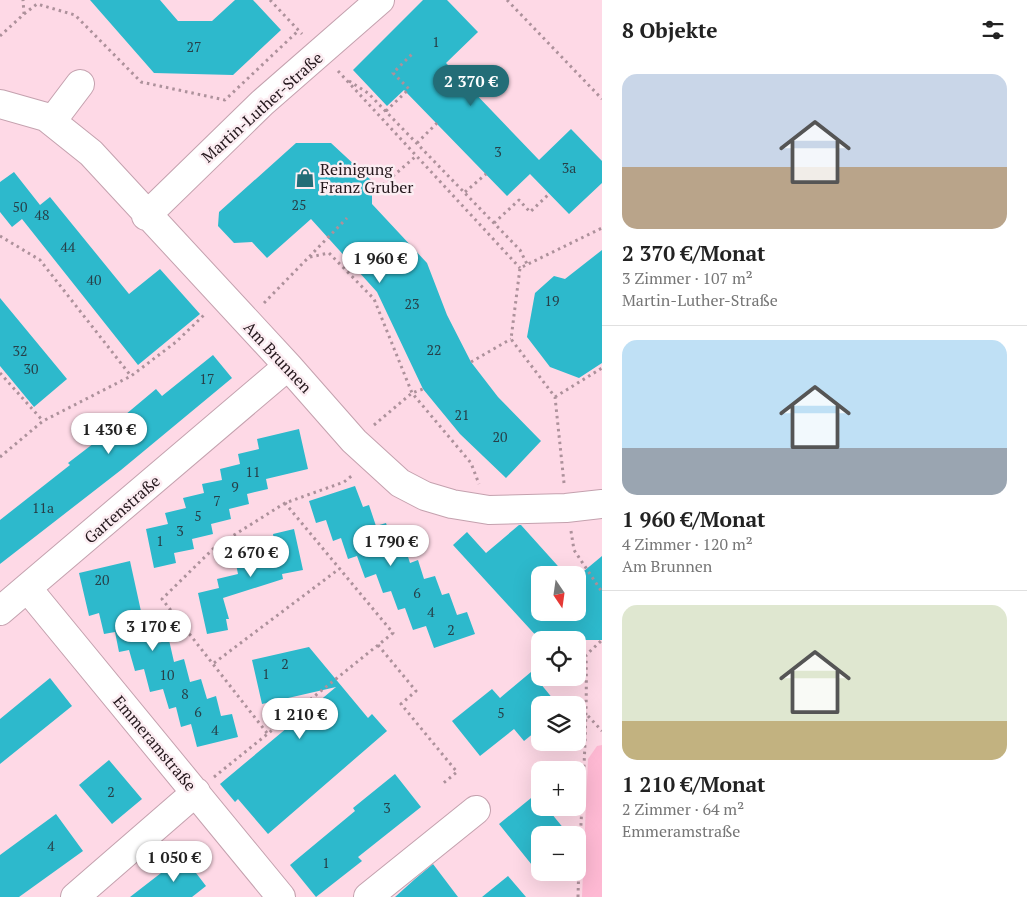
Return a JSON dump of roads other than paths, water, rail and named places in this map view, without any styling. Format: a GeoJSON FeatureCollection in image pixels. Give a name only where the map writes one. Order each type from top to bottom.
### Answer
{"type":"FeatureCollection","features":[{"type":"Feature","properties":{"kind":"street","name":"Martin-Luther-Straße"},"geometry":{"type":"LineString","coordinates":[[146,216],[262,103],[380,0]]}},
{"type":"Feature","properties":{"kind":"street"},"geometry":{"type":"LineString","coordinates":[[52,121],[80,84]]}},
{"type":"Feature","properties":{"kind":"street","name":"Am Brunnen"},"geometry":{"type":"LineString","coordinates":[[0,104],[46,117],[91,153],[146,216],[288,366],[362,450],[400,483],[425,496],[452,504],[489,510],[566,508],[602,504]]}},
{"type":"Feature","properties":{"kind":"street","name":"Gartenstraße"},"geometry":{"type":"LineString","coordinates":[[0,612],[288,366]]}},
{"type":"Feature","properties":{"kind":"street","name":"Emmeramstraße"},"geometry":{"type":"LineString","coordinates":[[28,589],[281,897]]}},
{"type":"Feature","properties":{"kind":"street"},"geometry":{"type":"LineString","coordinates":[[75,897],[196,792]]}},
{"type":"Feature","properties":{"kind":"street"},"geometry":{"type":"LineString","coordinates":[[368,897],[476,810]]}},
{"type":"Feature","properties":{"kind":"place","name":"Reinigung Franz Gruber"},"geometry":{"type":"Point","coordinates":[305,178]}}]}
